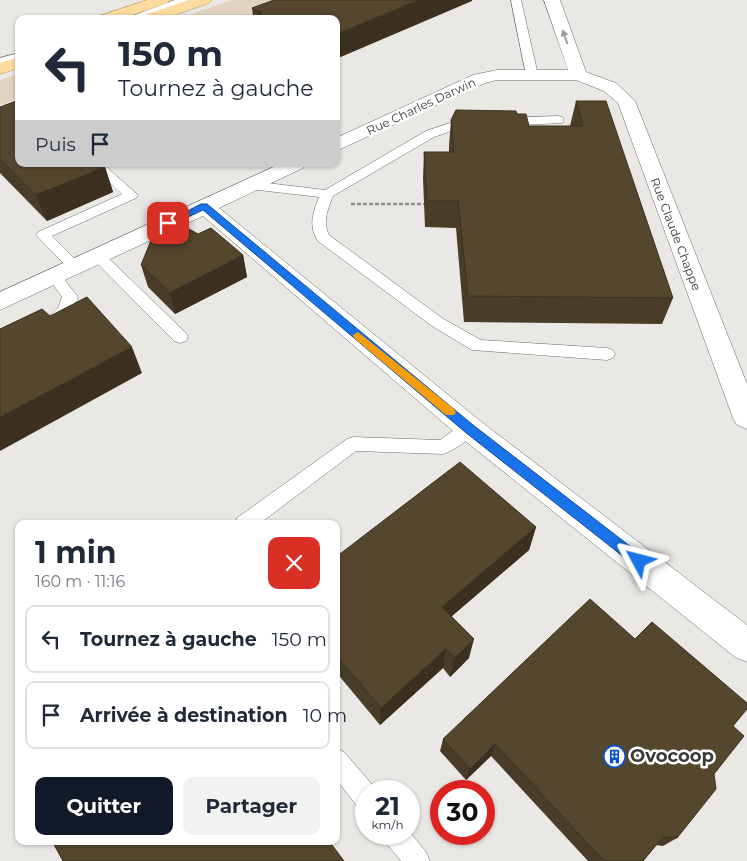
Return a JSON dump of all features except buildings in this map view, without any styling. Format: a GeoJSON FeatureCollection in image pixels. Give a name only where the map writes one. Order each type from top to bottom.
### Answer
{"type":"FeatureCollection","features":[{"type":"Feature","properties":{"kind":"main road"},"geometry":{"type":"LineString","coordinates":[[117,15],[162,0]]}},
{"type":"Feature","properties":{"kind":"main road"},"geometry":{"type":"LineString","coordinates":[[160,15],[204,0]]}},
{"type":"Feature","properties":{"kind":"main road"},"geometry":{"type":"LineString","coordinates":[[0,53],[15,48]]}},
{"type":"Feature","properties":{"kind":"main road"},"geometry":{"type":"LineString","coordinates":[[0,68],[15,63]]}},
{"type":"Feature","properties":{"kind":"street"},"geometry":{"type":"LineString","coordinates":[[552,0],[578,75]]}},
{"type":"Feature","properties":{"kind":"street","name":"Rue Charles Darwin"},"geometry":{"type":"LineString","coordinates":[[340,143],[479,79],[498,75],[578,75]]}},
{"type":"Feature","properties":{"kind":"street","name":"Rue Claude Chappe"},"geometry":{"type":"LineString","coordinates":[[578,75],[610,87],[626,101],[747,418]]}},
{"type":"Feature","properties":{"kind":"street"},"geometry":{"type":"LineString","coordinates":[[0,302],[289,167]]}},
{"type":"Feature","properties":{"kind":"street"},"geometry":{"type":"LineString","coordinates":[[204,206],[469,428],[747,646]]}},
{"type":"Feature","properties":{"kind":"lane"},"geometry":{"type":"LineString","coordinates":[[141,15],[186,0]]}},
{"type":"Feature","properties":{"kind":"lane"},"geometry":{"type":"LineString","coordinates":[[516,0],[532,75]]}},
{"type":"Feature","properties":{"kind":"lane"},"geometry":{"type":"LineString","coordinates":[[0,62],[15,57]]}},
{"type":"Feature","properties":{"kind":"lane"},"geometry":{"type":"LineString","coordinates":[[558,120],[462,123],[430,134],[325,199],[320,213],[318,228],[323,238],[437,322],[478,346],[607,354]]}},
{"type":"Feature","properties":{"kind":"lane"},"geometry":{"type":"LineString","coordinates":[[75,267],[43,235],[131,195],[99,167]]}},
{"type":"Feature","properties":{"kind":"lane"},"geometry":{"type":"LineString","coordinates":[[250,185],[325,199]]}},
{"type":"Feature","properties":{"kind":"lane"},"geometry":{"type":"LineString","coordinates":[[98,256],[180,337]]}},
{"type":"Feature","properties":{"kind":"lane"},"geometry":{"type":"LineString","coordinates":[[35,331],[52,322],[65,311],[70,297],[55,276]]}},
{"type":"Feature","properties":{"kind":"lane"},"geometry":{"type":"LineString","coordinates":[[249,520],[353,444],[443,447],[469,428]]}},
{"type":"Feature","properties":{"kind":"lane"},"geometry":{"type":"LineString","coordinates":[[340,765],[355,783]]}},
{"type":"Feature","properties":{"kind":"lane"},"geometry":{"type":"LineString","coordinates":[[405,845],[417,861]]}},
{"type":"Feature","properties":{"kind":"path"},"geometry":{"type":"LineString","coordinates":[[325,199],[428,204]]}},
{"type":"Feature","properties":{"kind":"shaded area"},"geometry":{"type":"Polygon","coordinates":[[[232,0],[297,0],[255,15],[189,15],[232,0]]]}},
{"type":"Feature","properties":{"kind":"shaded area"},"geometry":{"type":"Polygon","coordinates":[[[15,75],[15,99],[0,105],[0,80],[15,75]]]}},
{"type":"Feature","properties":{"kind":"slow traffic"},"geometry":{"type":"LineString","coordinates":[[358,335],[450,412]]}},
{"type":"Feature","properties":{"kind":"place","name":"Ovocoop"},"geometry":{"type":"Point","coordinates":[614,756]}},
{"type":"Feature","properties":{"kind":"route"},"geometry":{"type":"LineString","coordinates":[[168,223],[204,206],[469,428],[639,561]]}}]}
